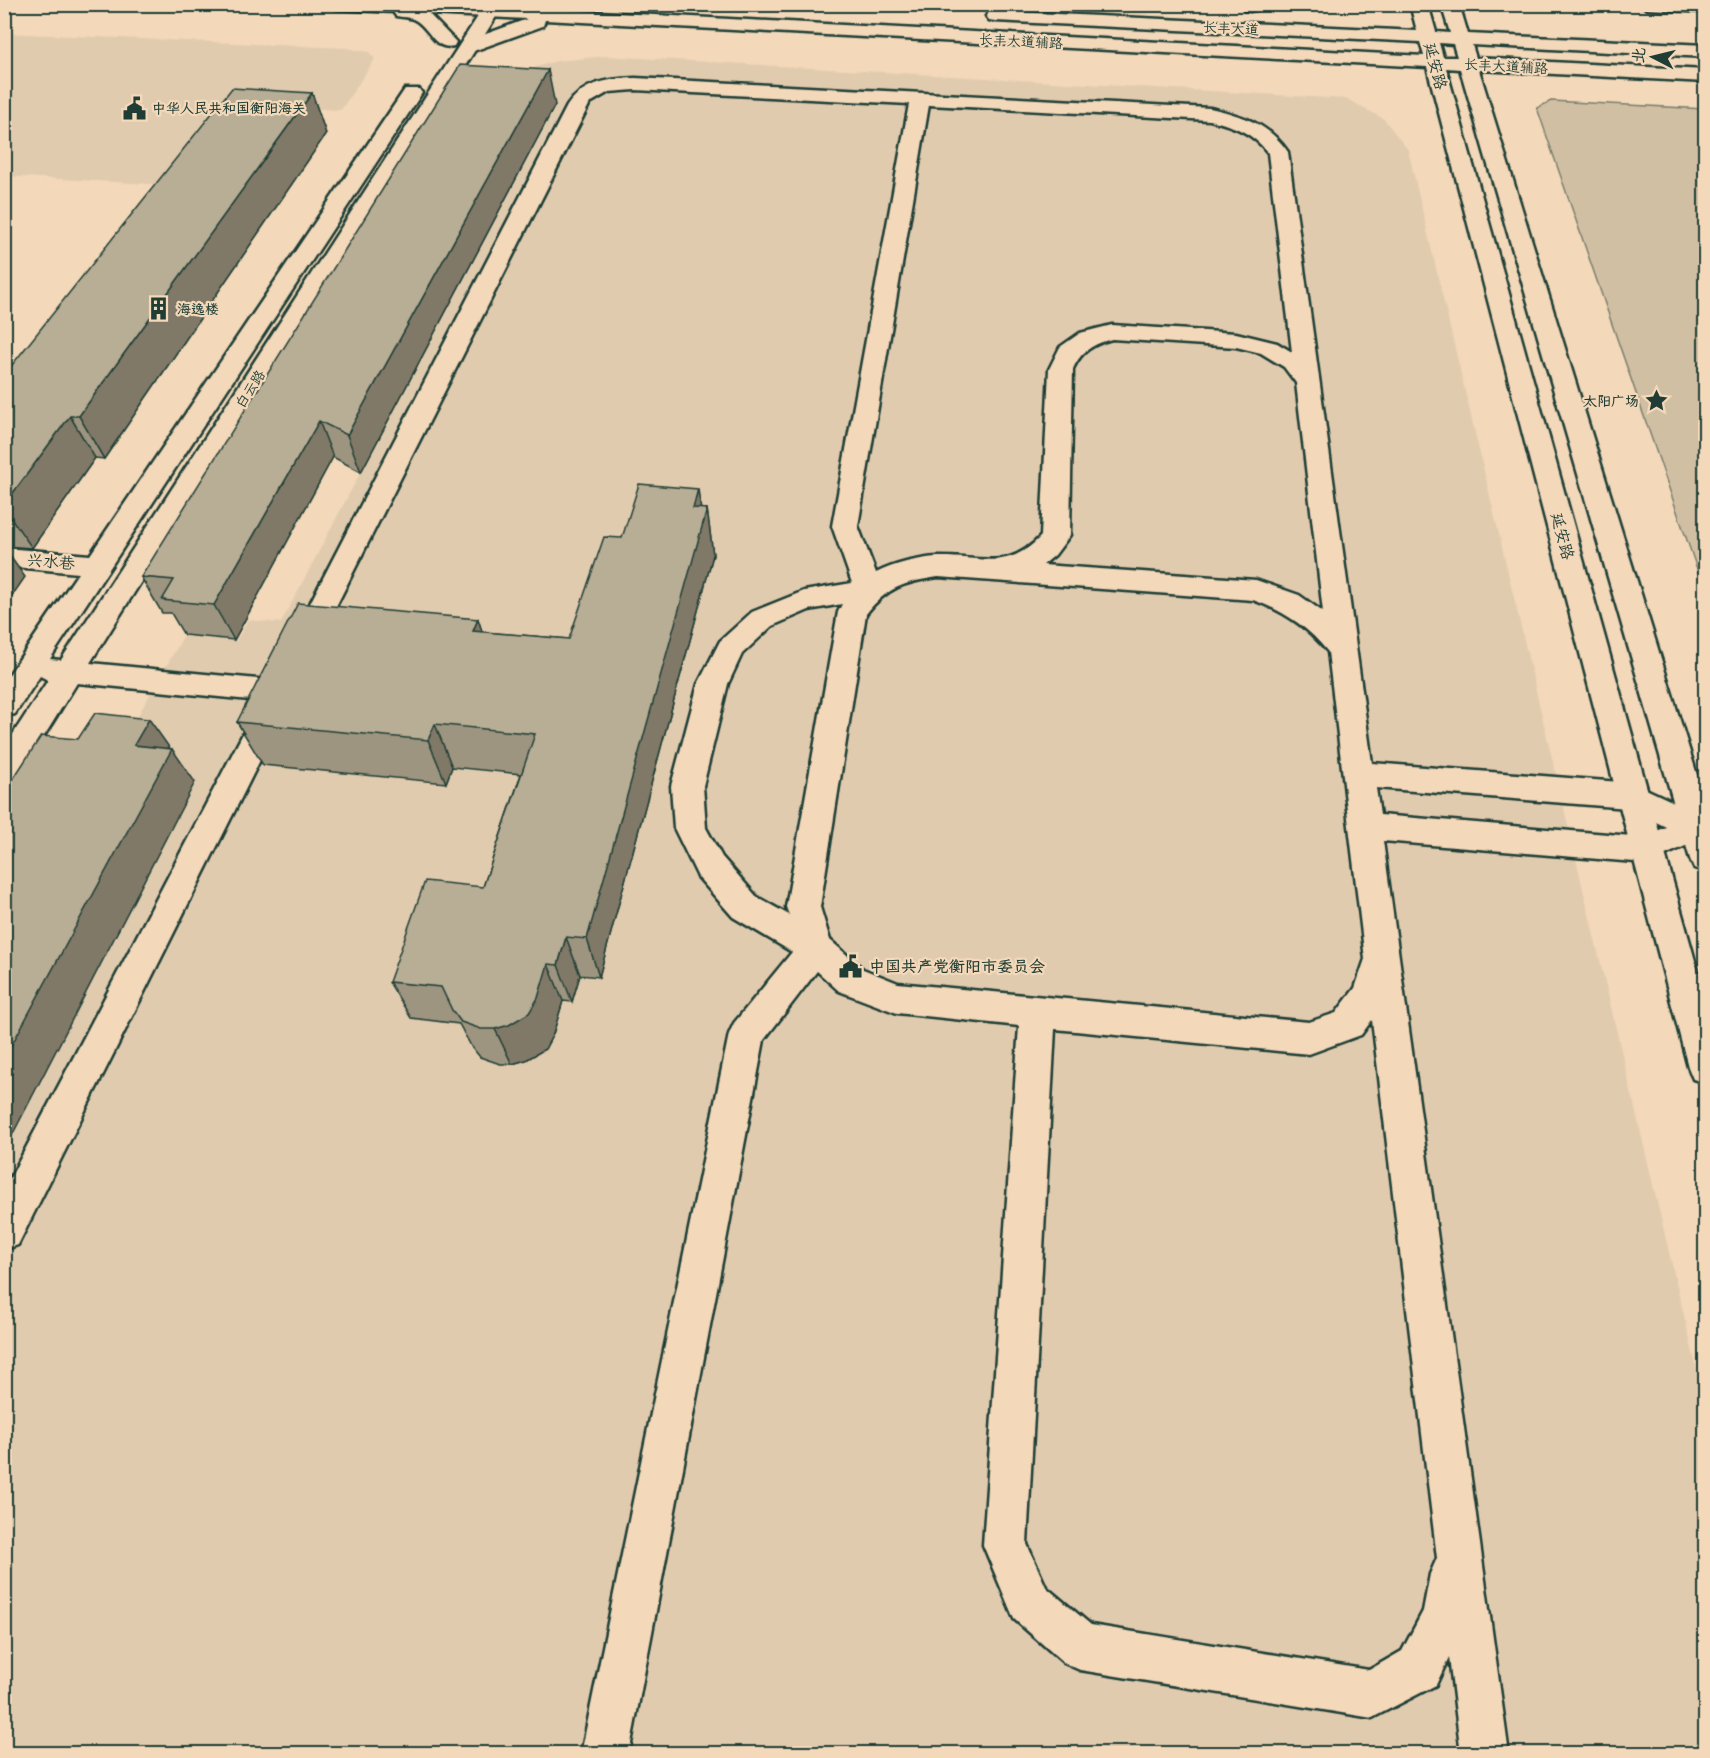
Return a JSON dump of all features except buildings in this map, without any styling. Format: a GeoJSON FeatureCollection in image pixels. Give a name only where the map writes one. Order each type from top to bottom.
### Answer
{"type":"FeatureCollection","features":[{"type":"Feature","properties":{"kind":"main road","name":"长丰大道辅路"},"geometry":{"type":"LineString","coordinates":[[336,4],[481,8],[559,16],[1302,56],[1421,26],[1468,64],[1706,76]]}},
{"type":"Feature","properties":{"kind":"main road"},"geometry":{"type":"LineString","coordinates":[[374,6],[422,16],[457,44],[525,24],[627,4]]}},
{"type":"Feature","properties":{"kind":"main road"},"geometry":{"type":"LineString","coordinates":[[1648,4],[1706,7]]}},
{"type":"Feature","properties":{"kind":"main road","name":"长丰大道"},"geometry":{"type":"LineString","coordinates":[[1228,5],[1261,6]]}},
{"type":"Feature","properties":{"kind":"main road","name":"白云路"},"geometry":{"type":"LineString","coordinates":[[4,706],[98,565],[481,8]]}},
{"type":"Feature","properties":{"kind":"main road","name":"长丰大道"},"geometry":{"type":"LineString","coordinates":[[981,16],[1421,26],[1460,19],[1638,48],[1706,51]]}},
{"type":"Feature","properties":{"kind":"main road","name":"延安路"},"geometry":{"type":"LineString","coordinates":[[1460,19],[1468,64],[1495,95],[1706,859]]}},
{"type":"Feature","properties":{"kind":"main road","name":"延安路"},"geometry":{"type":"LineString","coordinates":[[1421,26],[1446,105],[1706,1067]]}},
{"type":"Feature","properties":{"kind":"main road","name":"白云路"},"geometry":{"type":"LineString","coordinates":[[4,774],[70,672],[457,44]]}},
{"type":"Feature","properties":{"kind":"main road"},"geometry":{"type":"LineString","coordinates":[[1495,95],[1516,79],[1545,68],[1638,48]]}},
{"type":"Feature","properties":{"kind":"main road"},"geometry":{"type":"LineString","coordinates":[[1302,56],[1362,61],[1411,74],[1446,105]]}},
{"type":"Feature","properties":{"kind":"main road"},"geometry":{"type":"LineString","coordinates":[[4,1231],[572,117],[587,93],[608,85],[635,84],[1210,114],[1240,121],[1265,134],[1278,152],[1485,1754]]}},
{"type":"Feature","properties":{"kind":"main road"},"geometry":{"type":"LineString","coordinates":[[868,590],[844,526],[920,99]]}},
{"type":"Feature","properties":{"kind":"main road"},"geometry":{"type":"LineString","coordinates":[[990,570],[1017,566],[1043,554],[1056,535],[1060,369],[1068,351],[1088,338],[1112,332],[1236,340],[1269,348],[1292,362],[1308,383]]}},
{"type":"Feature","properties":{"kind":"main road","name":"兴水巷"},"geometry":{"type":"LineString","coordinates":[[4,557],[98,565]]}},
{"type":"Feature","properties":{"kind":"main road"},"geometry":{"type":"LineString","coordinates":[[1344,652],[1323,626],[1289,602],[1256,590],[938,567],[898,573],[868,590],[804,601],[762,619],[730,648],[713,684],[687,786],[690,828],[710,867],[745,907],[815,948],[851,980],[897,998],[1310,1038],[1348,1024],[1370,996],[1383,957]]}},
{"type":"Feature","properties":{"kind":"main road"},"geometry":{"type":"LineString","coordinates":[[815,948],[802,907],[852,612],[868,590]]}},
{"type":"Feature","properties":{"kind":"main road"},"geometry":{"type":"LineString","coordinates":[[30,668],[279,692]]}},
{"type":"Feature","properties":{"kind":"main road"},"geometry":{"type":"LineString","coordinates":[[1359,774],[1633,796],[1696,827]]}},
{"type":"Feature","properties":{"kind":"main road"},"geometry":{"type":"LineString","coordinates":[[1365,827],[1647,850],[1696,827]]}},
{"type":"Feature","properties":{"kind":"main road"},"geometry":{"type":"LineString","coordinates":[[605,1754],[747,1034],[815,948]]}},
{"type":"Feature","properties":{"kind":"main road"},"geometry":{"type":"LineString","coordinates":[[1038,1011],[1005,1545],[1030,1603],[1080,1647],[1372,1694],[1419,1668],[1445,1616],[1459,1546]]}},
{"type":"Feature","properties":{"kind":"shaded area","name":"中华人民共和国衡阳海关"},"geometry":{"type":"Polygon","coordinates":[[[4,33],[346,48],[369,52],[375,59],[341,110],[265,106],[204,187],[5,176],[4,33]]]}},
{"type":"Feature","properties":{"kind":"shaded area","name":"中国共产党衡阳市委员会"},"geometry":{"type":"Polygon","coordinates":[[[605,56],[1347,99],[1384,119],[1408,150],[1705,1404],[1705,1753],[5,1753],[4,1151],[195,782],[120,747],[184,635],[236,641],[248,620],[281,623],[554,106],[524,77],[536,67],[557,61],[605,56]]]}},
{"type":"Feature","properties":{"kind":"shaded area","name":"太阳广场"},"geometry":{"type":"Polygon","coordinates":[[[1551,101],[1705,109],[1705,592],[1537,108],[1551,101]]]}},
{"type":"Feature","properties":{"kind":"place","name":"中华人民共和国衡阳海关"},"geometry":{"type":"Point","coordinates":[134,108]}},
{"type":"Feature","properties":{"kind":"place","name":"海逸楼"},"geometry":{"type":"Point","coordinates":[159,309]}},
{"type":"Feature","properties":{"kind":"place","name":"太阳广场"},"geometry":{"type":"Point","coordinates":[1657,401]}},
{"type":"Feature","properties":{"kind":"place","name":"中国共产党衡阳市委员会"},"geometry":{"type":"Point","coordinates":[851,966]}}]}
